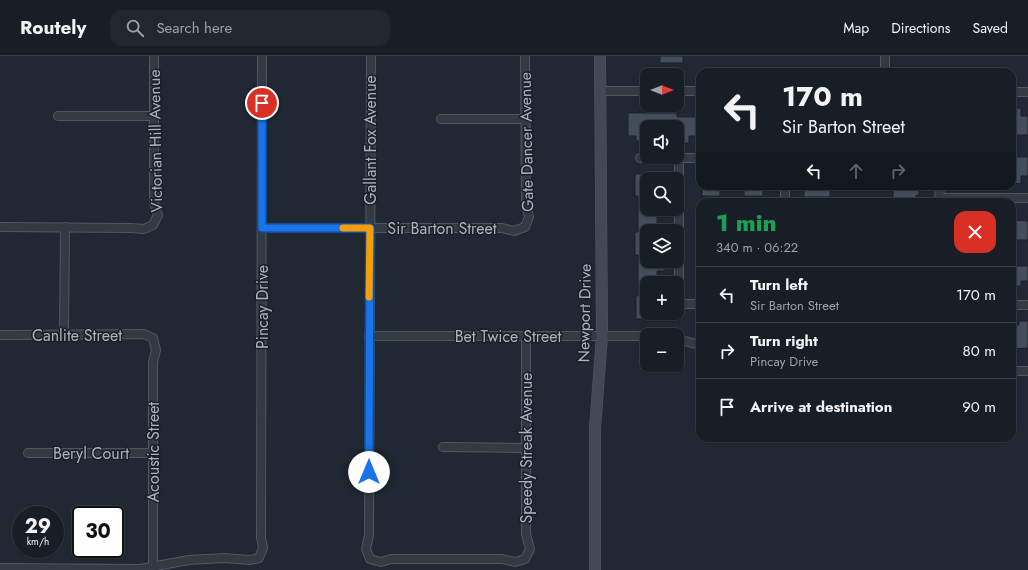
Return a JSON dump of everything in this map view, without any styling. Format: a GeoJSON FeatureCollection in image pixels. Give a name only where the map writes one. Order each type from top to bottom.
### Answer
{"type":"FeatureCollection","features":[{"type":"Feature","properties":{"kind":"street","name":"Victorian Hill Avenue"},"geometry":{"type":"LineString","coordinates":[[65,227],[131,228],[144,230],[153,225],[158,215],[154,202],[154,56]]}},
{"type":"Feature","properties":{"kind":"street","name":"Pincay Drive"},"geometry":{"type":"LineString","coordinates":[[153,566],[195,559],[224,558],[250,560],[259,558],[262,548],[262,56]]}},
{"type":"Feature","properties":{"kind":"street","name":"Gallant Fox Avenue"},"geometry":{"type":"LineString","coordinates":[[371,56],[369,535],[366,549],[370,559],[381,562],[391,559],[502,559],[515,562],[525,559]]}},
{"type":"Feature","properties":{"kind":"street","name":"Gate Dancer Avenue"},"geometry":{"type":"LineString","coordinates":[[525,56],[526,204],[529,217],[525,227]]}},
{"type":"Feature","properties":{"kind":"street","name":"Newport Drive"},"geometry":{"type":"LineString","coordinates":[[595,570],[596,428],[602,336],[600,56]]}},
{"type":"Feature","properties":{"kind":"street"},"geometry":{"type":"LineString","coordinates":[[885,56],[885,68]]}},
{"type":"Feature","properties":{"kind":"street"},"geometry":{"type":"LineString","coordinates":[[600,91],[640,91]]}},
{"type":"Feature","properties":{"kind":"street"},"geometry":{"type":"LineString","coordinates":[[684,91],[696,91]]}},
{"type":"Feature","properties":{"kind":"street"},"geometry":{"type":"LineString","coordinates":[[1016,92],[1028,92]]}},
{"type":"Feature","properties":{"kind":"street"},"geometry":{"type":"LineString","coordinates":[[58,116],[154,116]]}},
{"type":"Feature","properties":{"kind":"street"},"geometry":{"type":"LineString","coordinates":[[441,119],[525,119]]}},
{"type":"Feature","properties":{"kind":"street"},"geometry":{"type":"LineString","coordinates":[[684,158],[696,158]]}},
{"type":"Feature","properties":{"kind":"street"},"geometry":{"type":"LineString","coordinates":[[679,164],[679,304],[696,304]]}},
{"type":"Feature","properties":{"kind":"street"},"geometry":{"type":"LineString","coordinates":[[1016,198],[1028,198]]}},
{"type":"Feature","properties":{"kind":"street"},"geometry":{"type":"LineString","coordinates":[[0,227],[65,227],[64,335]]}},
{"type":"Feature","properties":{"kind":"street","name":"Sir Barton Street"},"geometry":{"type":"LineString","coordinates":[[262,228],[502,228],[514,230],[525,227]]}},
{"type":"Feature","properties":{"kind":"street"},"geometry":{"type":"LineString","coordinates":[[1016,305],[1028,305]]}},
{"type":"Feature","properties":{"kind":"street","name":"Canlite Street"},"geometry":{"type":"LineString","coordinates":[[0,334],[144,334],[153,338]]}},
{"type":"Feature","properties":{"kind":"street","name":"Bet Twice Street"},"geometry":{"type":"LineString","coordinates":[[369,336],[640,336]]}},
{"type":"Feature","properties":{"kind":"street","name":"Speedy Streak Avenue"},"geometry":{"type":"LineString","coordinates":[[525,559],[530,548],[526,534],[526,336]]}},
{"type":"Feature","properties":{"kind":"street","name":"Acoustic Street"},"geometry":{"type":"LineString","coordinates":[[153,338],[156,350],[153,362],[153,566]]}},
{"type":"Feature","properties":{"kind":"street"},"geometry":{"type":"LineString","coordinates":[[684,341],[696,344]]}},
{"type":"Feature","properties":{"kind":"street"},"geometry":{"type":"LineString","coordinates":[[1016,371],[1028,371]]}},
{"type":"Feature","properties":{"kind":"street"},"geometry":{"type":"LineString","coordinates":[[443,447],[526,448]]}},
{"type":"Feature","properties":{"kind":"street","name":"Beryl Court"},"geometry":{"type":"LineString","coordinates":[[28,453],[153,453]]}},
{"type":"Feature","properties":{"kind":"street"},"geometry":{"type":"LineString","coordinates":[[0,568],[140,569],[153,566]]}},
{"type":"Feature","properties":{"kind":"building"},"geometry":{"type":"Polygon","coordinates":[[[660,56],[683,56],[683,63],[660,63],[660,56]]]}},
{"type":"Feature","properties":{"kind":"building"},"geometry":{"type":"Polygon","coordinates":[[[1016,108],[1021,108],[1021,116],[1028,116],[1028,135],[1016,135],[1016,108]]]}},
{"type":"Feature","properties":{"kind":"building"},"geometry":{"type":"Polygon","coordinates":[[[628,113],[677,113],[677,117],[696,117],[696,136],[689,136],[689,143],[684,143],[684,120],[640,120],[640,141],[636,141],[636,136],[628,136],[628,113]]]}},
{"type":"Feature","properties":{"kind":"building"},"geometry":{"type":"Polygon","coordinates":[[[1016,157],[1028,157],[1028,176],[1021,176],[1021,184],[1016,183],[1016,157]]]}},
{"type":"Feature","properties":{"kind":"building"},"geometry":{"type":"Polygon","coordinates":[[[635,174],[640,174],[640,216],[657,216],[657,224],[640,224],[640,268],[665,268],[665,271],[657,271],[657,276],[640,276],[640,319],[636,319],[636,296],[638,296],[638,255],[635,255],[635,232],[638,232],[638,196],[635,196],[635,174]]]}},
{"type":"Feature","properties":{"kind":"building"},"geometry":{"type":"Polygon","coordinates":[[[702,190],[720,190],[720,196],[702,196],[702,190]]]}},
{"type":"Feature","properties":{"kind":"building"},"geometry":{"type":"Polygon","coordinates":[[[744,190],[763,190],[763,196],[744,196],[744,190]]]}},
{"type":"Feature","properties":{"kind":"building"},"geometry":{"type":"Polygon","coordinates":[[[804,190],[830,190],[830,197],[804,197],[804,190]]]}},
{"type":"Feature","properties":{"kind":"building"},"geometry":{"type":"Polygon","coordinates":[[[893,190],[919,190],[919,195],[916,195],[916,198],[893,198],[893,190]]]}},
{"type":"Feature","properties":{"kind":"building"},"geometry":{"type":"Polygon","coordinates":[[[1016,220],[1028,221],[1028,240],[1016,240],[1016,220]]]}},
{"type":"Feature","properties":{"kind":"building"},"geometry":{"type":"Polygon","coordinates":[[[1016,266],[1028,266],[1028,281],[1021,281],[1021,286],[1016,286],[1016,266]]]}},
{"type":"Feature","properties":{"kind":"building"},"geometry":{"type":"Polygon","coordinates":[[[1019,321],[1028,321],[1028,348],[1016,349],[1016,325],[1019,325],[1019,321]]]}},
{"type":"Feature","properties":{"kind":"slow traffic"},"geometry":{"type":"LineString","coordinates":[[343,228],[370,228],[369,297]]}},
{"type":"Feature","properties":{"kind":"route"},"geometry":{"type":"LineString","coordinates":[[262,103],[262,228],[370,228],[369,472]]}}]}
